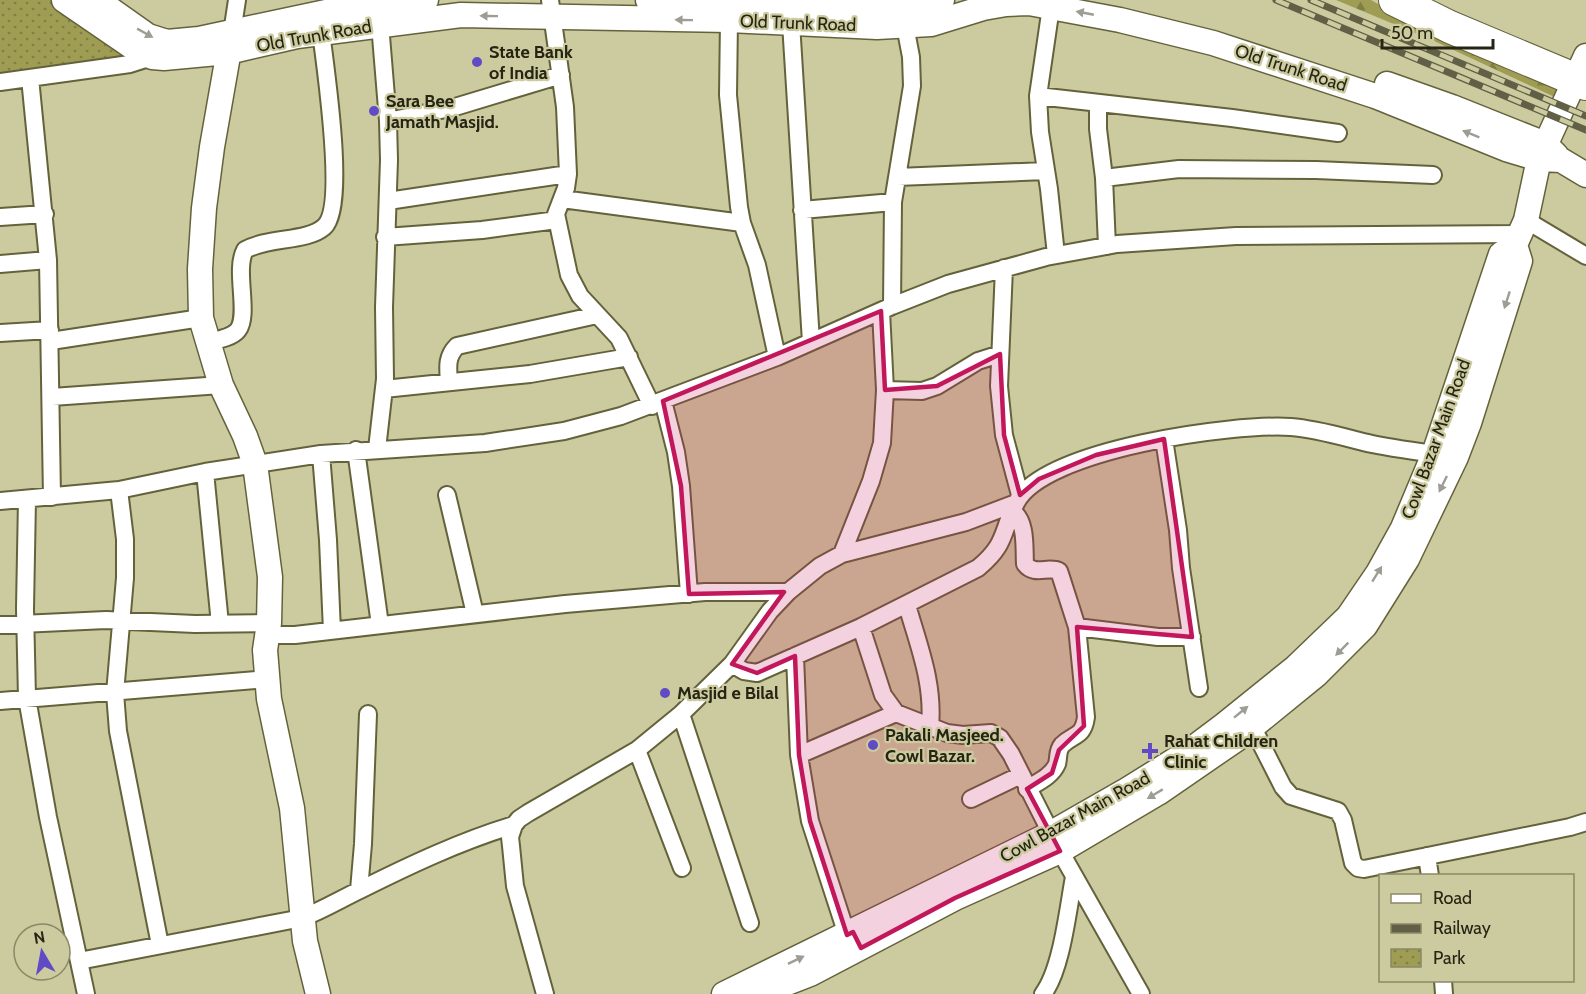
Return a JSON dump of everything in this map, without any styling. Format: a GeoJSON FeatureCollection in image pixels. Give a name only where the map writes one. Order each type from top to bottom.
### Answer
{"type":"FeatureCollection","features":[{"type":"Feature","properties":{"kind":"highway"},"geometry":{"type":"LineString","coordinates":[[1395,0],[1450,27],[1583,69]]}},
{"type":"Feature","properties":{"kind":"highway"},"geometry":{"type":"LineString","coordinates":[[1442,0],[1583,69]]}},
{"type":"Feature","properties":{"kind":"street"},"geometry":{"type":"LineString","coordinates":[[64,0],[137,50],[152,57]]}},
{"type":"Feature","properties":{"kind":"street"},"geometry":{"type":"LineString","coordinates":[[237,0],[204,208],[200,269],[201,318],[221,386],[245,436],[255,464],[270,577],[265,650],[269,699],[292,808],[302,918],[313,992]]}},
{"type":"Feature","properties":{"kind":"street"},"geometry":{"type":"LineString","coordinates":[[108,4],[148,36],[167,42],[199,39],[230,42],[303,16],[340,9],[426,0]]}},
{"type":"Feature","properties":{"kind":"street"},"geometry":{"type":"LineString","coordinates":[[648,0],[878,4],[904,17]]}},
{"type":"Feature","properties":{"kind":"street"},"geometry":{"type":"LineString","coordinates":[[904,17],[942,0]]}},
{"type":"Feature","properties":{"kind":"street","name":"Old Trunk Road"},"geometry":{"type":"LineString","coordinates":[[1106,0],[1256,41],[1452,107],[1542,155]]}},
{"type":"Feature","properties":{"kind":"street"},"geometry":{"type":"LineString","coordinates":[[1052,3],[1038,96],[1040,132],[1056,255]]}},
{"type":"Feature","properties":{"kind":"street","name":"Old Trunk Road"},"geometry":{"type":"LineString","coordinates":[[152,57],[164,58],[230,42],[461,15],[551,9],[877,27],[904,17],[931,24],[983,8],[1006,4],[1052,3],[1213,43],[1375,96],[1542,155]]}},
{"type":"Feature","properties":{"kind":"street"},"geometry":{"type":"LineString","coordinates":[[551,9],[565,107],[568,174],[566,188],[556,214],[569,275],[580,296],[618,338],[657,403],[676,452],[681,486],[689,594]]}},
{"type":"Feature","properties":{"kind":"street"},"geometry":{"type":"LineString","coordinates":[[842,554],[871,481],[882,443],[893,202],[912,86],[911,57],[904,17]]}},
{"type":"Feature","properties":{"kind":"street"},"geometry":{"type":"LineString","coordinates":[[729,20],[728,95],[742,223],[757,265],[777,357]]}},
{"type":"Feature","properties":{"kind":"street"},"geometry":{"type":"LineString","coordinates":[[791,23],[811,342]]}},
{"type":"Feature","properties":{"kind":"street"},"geometry":{"type":"LineString","coordinates":[[376,449],[384,389],[385,237],[388,201],[388,121],[380,24]]}},
{"type":"Feature","properties":{"kind":"street"},"geometry":{"type":"LineString","coordinates":[[207,342],[231,336],[238,330],[241,321],[241,262],[245,250],[264,243],[314,233],[325,226],[331,216],[334,197],[334,147],[321,32]]}},
{"type":"Feature","properties":{"kind":"street"},"geometry":{"type":"LineString","coordinates":[[0,82],[130,64],[152,57]]}},
{"type":"Feature","properties":{"kind":"street"},"geometry":{"type":"LineString","coordinates":[[724,994],[854,938],[955,898],[1055,843],[1158,793],[1253,728],[1294,681],[1316,675],[1365,626],[1407,559],[1445,456],[1469,423],[1520,261],[1520,233],[1542,155],[1583,69]]}},
{"type":"Feature","properties":{"kind":"street"},"geometry":{"type":"LineString","coordinates":[[388,121],[454,107],[561,75]]}},
{"type":"Feature","properties":{"kind":"street"},"geometry":{"type":"LineString","coordinates":[[30,78],[48,260],[52,497]]}},
{"type":"Feature","properties":{"kind":"street"},"geometry":{"type":"LineString","coordinates":[[1038,96],[1266,122],[1338,134]]}},
{"type":"Feature","properties":{"kind":"street"},"geometry":{"type":"LineString","coordinates":[[1098,103],[1099,151],[1104,178],[1107,246]]}},
{"type":"Feature","properties":{"kind":"street"},"geometry":{"type":"LineString","coordinates":[[1542,155],[1586,175]]}},
{"type":"Feature","properties":{"kind":"street"},"geometry":{"type":"LineString","coordinates":[[1104,178],[1179,169],[1433,174]]}},
{"type":"Feature","properties":{"kind":"street"},"geometry":{"type":"LineString","coordinates":[[897,177],[1046,171]]}},
{"type":"Feature","properties":{"kind":"street"},"geometry":{"type":"LineString","coordinates":[[388,201],[568,174]]}},
{"type":"Feature","properties":{"kind":"street"},"geometry":{"type":"LineString","coordinates":[[562,199],[742,223]]}},
{"type":"Feature","properties":{"kind":"street"},"geometry":{"type":"LineString","coordinates":[[802,210],[893,202]]}},
{"type":"Feature","properties":{"kind":"street"},"geometry":{"type":"LineString","coordinates":[[0,217],[45,214]]}},
{"type":"Feature","properties":{"kind":"street"},"geometry":{"type":"LineString","coordinates":[[385,237],[482,230],[557,220]]}},
{"type":"Feature","properties":{"kind":"street"},"geometry":{"type":"LineString","coordinates":[[0,501],[119,489],[205,472],[321,454],[485,443],[564,431],[621,416],[657,403],[777,357],[948,284],[1056,255],[1107,246],[1236,236],[1414,236],[1520,233],[1586,256]]}},
{"type":"Feature","properties":{"kind":"street"},"geometry":{"type":"LineString","coordinates":[[0,264],[48,260]]}},
{"type":"Feature","properties":{"kind":"street"},"geometry":{"type":"LineString","coordinates":[[971,799],[1052,773],[1057,763],[1059,750],[1080,734],[1086,717],[1077,627],[1059,571],[1055,569],[1035,571],[1025,564],[1021,523],[1004,435],[999,386],[1004,268]]}},
{"type":"Feature","properties":{"kind":"street"},"geometry":{"type":"LineString","coordinates":[[448,382],[448,358],[457,346],[597,315]]}},
{"type":"Feature","properties":{"kind":"street"},"geometry":{"type":"LineString","coordinates":[[0,333],[51,336],[201,318]]}},
{"type":"Feature","properties":{"kind":"street"},"geometry":{"type":"LineString","coordinates":[[885,390],[922,391],[937,386],[978,361],[1000,354]]}},
{"type":"Feature","properties":{"kind":"street"},"geometry":{"type":"LineString","coordinates":[[384,389],[530,374],[629,357]]}},
{"type":"Feature","properties":{"kind":"street"},"geometry":{"type":"LineString","coordinates":[[52,397],[221,386]]}},
{"type":"Feature","properties":{"kind":"street"},"geometry":{"type":"LineString","coordinates":[[732,664],[744,671],[757,673],[861,627],[978,568],[1001,545],[1016,503],[1039,479],[1085,459],[1164,439],[1238,429],[1291,427],[1387,447],[1445,456]]}},
{"type":"Feature","properties":{"kind":"street"},"geometry":{"type":"LineString","coordinates":[[1164,439],[1199,688]]}},
{"type":"Feature","properties":{"kind":"street"},"geometry":{"type":"LineString","coordinates":[[356,450],[380,625]]}},
{"type":"Feature","properties":{"kind":"street"},"geometry":{"type":"LineString","coordinates":[[321,454],[332,631]]}},
{"type":"Feature","properties":{"kind":"street"},"geometry":{"type":"LineString","coordinates":[[205,472],[220,624]]}},
{"type":"Feature","properties":{"kind":"street"},"geometry":{"type":"LineString","coordinates":[[119,489],[125,539],[125,578],[115,693],[118,731],[160,945]]}},
{"type":"Feature","properties":{"kind":"street"},"geometry":{"type":"LineString","coordinates":[[447,495],[475,614]]}},
{"type":"Feature","properties":{"kind":"street"},"geometry":{"type":"LineString","coordinates":[[27,499],[27,698],[48,817],[86,994]]}},
{"type":"Feature","properties":{"kind":"street"},"geometry":{"type":"LineString","coordinates":[[545,994],[515,886],[510,837],[519,819],[637,750],[681,714],[732,664],[770,611],[788,592],[820,566],[842,554],[955,525],[1016,503]]}},
{"type":"Feature","properties":{"kind":"street"},"geometry":{"type":"LineString","coordinates":[[0,625],[121,620],[220,624],[268,629],[295,635],[475,614],[689,594],[788,592]]}},
{"type":"Feature","properties":{"kind":"street"},"geometry":{"type":"LineString","coordinates":[[907,605],[929,681],[932,709],[930,728]]}},
{"type":"Feature","properties":{"kind":"street"},"geometry":{"type":"LineString","coordinates":[[861,627],[883,694],[896,713],[946,733],[963,735],[991,733],[1000,738],[1011,754],[1055,843],[1141,994]]}},
{"type":"Feature","properties":{"kind":"street"},"geometry":{"type":"LineString","coordinates":[[1077,627],[1158,637],[1192,637]]}},
{"type":"Feature","properties":{"kind":"street"},"geometry":{"type":"LineString","coordinates":[[795,656],[799,755],[810,821],[854,938]]}},
{"type":"Feature","properties":{"kind":"street"},"geometry":{"type":"LineString","coordinates":[[0,701],[268,680]]}},
{"type":"Feature","properties":{"kind":"street","name":"Cowl Bazar Main Road"},"geometry":{"type":"LineString","coordinates":[[1055,843],[1127,790],[1294,681]]}},
{"type":"Feature","properties":{"kind":"street"},"geometry":{"type":"LineString","coordinates":[[799,755],[896,713]]}},
{"type":"Feature","properties":{"kind":"street"},"geometry":{"type":"LineString","coordinates":[[359,890],[368,714]]}},
{"type":"Feature","properties":{"kind":"street"},"geometry":{"type":"LineString","coordinates":[[681,714],[750,923]]}},
{"type":"Feature","properties":{"kind":"street"},"geometry":{"type":"LineString","coordinates":[[1253,728],[1283,787],[1291,796],[1338,811],[1343,820],[1353,863],[1358,868],[1364,869],[1586,822]]}},
{"type":"Feature","properties":{"kind":"street"},"geometry":{"type":"LineString","coordinates":[[637,750],[682,868]]}},
{"type":"Feature","properties":{"kind":"street"},"geometry":{"type":"LineString","coordinates":[[79,961],[302,918],[326,909],[359,890],[456,845],[514,825]]}},
{"type":"Feature","properties":{"kind":"street"},"geometry":{"type":"LineString","coordinates":[[1427,856],[1430,874]]}},
{"type":"Feature","properties":{"kind":"street"},"geometry":{"type":"LineString","coordinates":[[1043,994],[1053,975],[1060,949],[1074,876]]}},
{"type":"Feature","properties":{"kind":"street"},"geometry":{"type":"LineString","coordinates":[[759,994],[810,974],[854,938]]}},
{"type":"Feature","properties":{"kind":"highlighted area"},"geometry":{"type":"Polygon","coordinates":[[[881,311],[885,390],[937,386],[1000,354],[1004,435],[1020,495],[1039,479],[1096,455],[1164,439],[1192,637],[1077,627],[1084,726],[1059,750],[1052,773],[1027,789],[1060,851],[955,898],[861,948],[853,932],[847,935],[810,821],[799,755],[795,656],[757,673],[732,664],[784,592],[689,594],[681,486],[663,401],[881,311]]]}},
{"type":"Feature","properties":{"kind":"green space"},"geometry":{"type":"Polygon","coordinates":[[[0,0],[52,0],[133,55],[0,74],[0,0]]]}},
{"type":"Feature","properties":{"kind":"green space"},"geometry":{"type":"Polygon","coordinates":[[[1336,0],[1371,0],[1396,14],[1564,82],[1559,99],[1432,40],[1336,0]]]}},
{"type":"Feature","properties":{"kind":"railway"},"geometry":{"type":"LineString","coordinates":[[1276,0],[1586,130]]}},
{"type":"Feature","properties":{"kind":"railway"},"geometry":{"type":"LineString","coordinates":[[1311,0],[1586,116]]}},
{"type":"Feature","properties":{"kind":"place","name":"State Bank of India"},"geometry":{"type":"Point","coordinates":[477,62]}},
{"type":"Feature","properties":{"kind":"place","name":"Sara Bee Jamath Masjid."},"geometry":{"type":"Point","coordinates":[374,111]}},
{"type":"Feature","properties":{"kind":"place","name":"Masjid e Bilal"},"geometry":{"type":"Point","coordinates":[665,693]}},
{"type":"Feature","properties":{"kind":"place","name":"Pakali Masjeed. Cowl Bazar."},"geometry":{"type":"Point","coordinates":[873,745]}},
{"type":"Feature","properties":{"kind":"place","name":"Rahat Children Clinic"},"geometry":{"type":"Point","coordinates":[1150,751]}}]}
